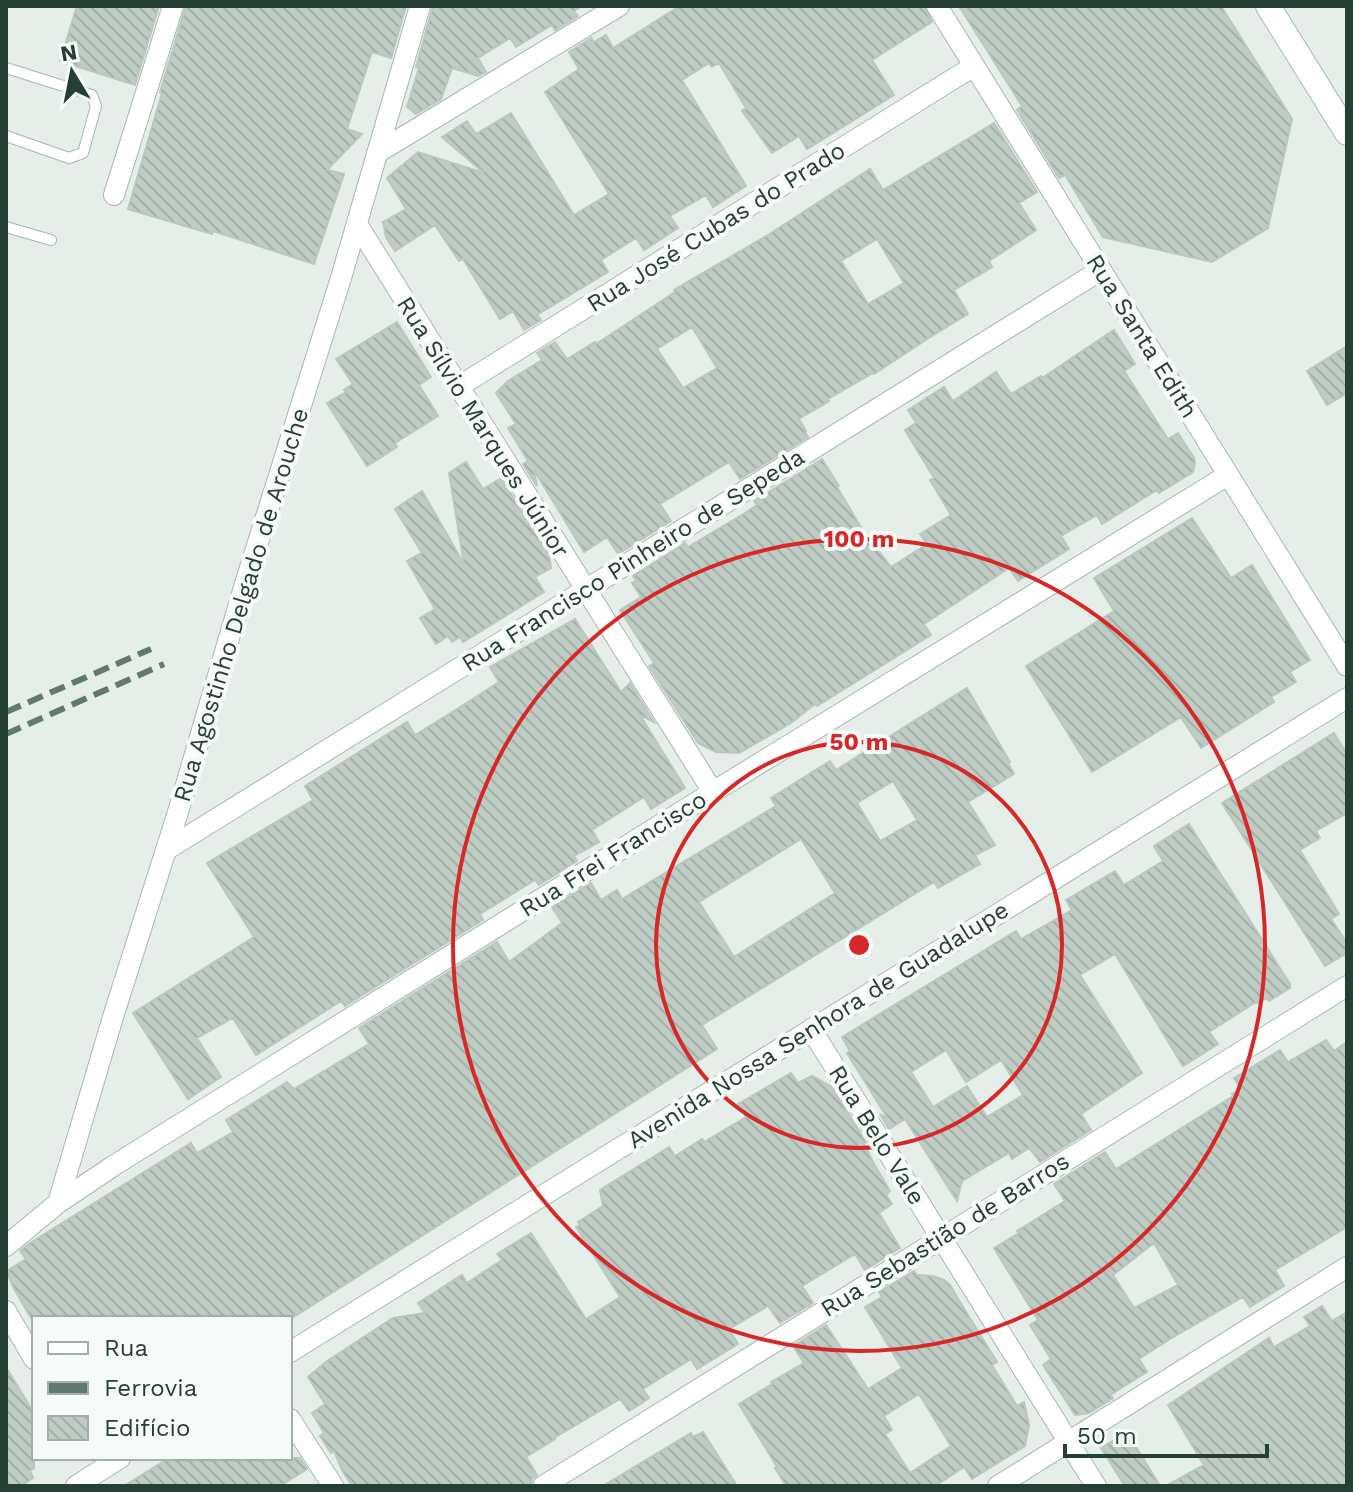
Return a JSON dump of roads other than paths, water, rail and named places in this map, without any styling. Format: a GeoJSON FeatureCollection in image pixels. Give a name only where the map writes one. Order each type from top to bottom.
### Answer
{"type":"FeatureCollection","features":[{"type":"Feature","properties":{"kind":"main road"},"geometry":{"type":"LineString","coordinates":[[1268,6],[1347,133]]}},
{"type":"Feature","properties":{"kind":"street"},"geometry":{"type":"LineString","coordinates":[[114,195],[173,6]]}},
{"type":"Feature","properties":{"kind":"street","name":"Rua Agostinho Delgado de Arouche"},"geometry":{"type":"LineString","coordinates":[[58,1203],[357,224],[420,6]]}},
{"type":"Feature","properties":{"kind":"street"},"geometry":{"type":"LineString","coordinates":[[377,153],[619,6]]}},
{"type":"Feature","properties":{"kind":"street","name":"Rua Santa Edith"},"geometry":{"type":"LineString","coordinates":[[937,6],[1347,666]]}},
{"type":"Feature","properties":{"kind":"street","name":"Rua José Cubas do Prado"},"geometry":{"type":"LineString","coordinates":[[458,387],[974,66]]}},
{"type":"Feature","properties":{"kind":"street","name":"Rua Sílvio Marques Júnior"},"geometry":{"type":"LineString","coordinates":[[357,224],[713,792]]}},
{"type":"Feature","properties":{"kind":"street","name":"Rua Francisco Pinheiro de Sepeda"},"geometry":{"type":"LineString","coordinates":[[166,850],[1101,270]]}},
{"type":"Feature","properties":{"kind":"street","name":"Rua Frei Francisco"},"geometry":{"type":"LineString","coordinates":[[6,1246],[58,1203],[113,1166],[1228,475]]}},
{"type":"Feature","properties":{"kind":"street","name":"Avenida Nossa Senhora de Guadalupe"},"geometry":{"type":"LineString","coordinates":[[292,1351],[1347,698]]}},
{"type":"Feature","properties":{"kind":"street","name":"Rua Sebastião de Barros"},"geometry":{"type":"LineString","coordinates":[[543,1486],[1347,986]]}},
{"type":"Feature","properties":{"kind":"street","name":"Rua Belo Vale"},"geometry":{"type":"LineString","coordinates":[[811,1029],[1096,1486]]}},
{"type":"Feature","properties":{"kind":"street"},"geometry":{"type":"LineString","coordinates":[[998,1486],[1347,1267]]}},
{"type":"Feature","properties":{"kind":"street"},"geometry":{"type":"LineString","coordinates":[[6,1311],[32,1356]]}},
{"type":"Feature","properties":{"kind":"street"},"geometry":{"type":"LineString","coordinates":[[292,1422],[333,1486]]}},
{"type":"Feature","properties":{"kind":"street"},"geometry":{"type":"LineString","coordinates":[[76,1486],[96,1464]]}},
{"type":"Feature","properties":{"kind":"lane"},"geometry":{"type":"LineString","coordinates":[[6,68],[92,95],[96,106],[83,153],[69,158],[6,136]]}},
{"type":"Feature","properties":{"kind":"lane"},"geometry":{"type":"LineString","coordinates":[[6,227],[51,240]]}},
{"type":"Feature","properties":{"kind":"railway"},"geometry":{"type":"LineString","coordinates":[[6,712],[151,649]]}},
{"type":"Feature","properties":{"kind":"railway"},"geometry":{"type":"LineString","coordinates":[[6,734],[164,664]]}}]}
